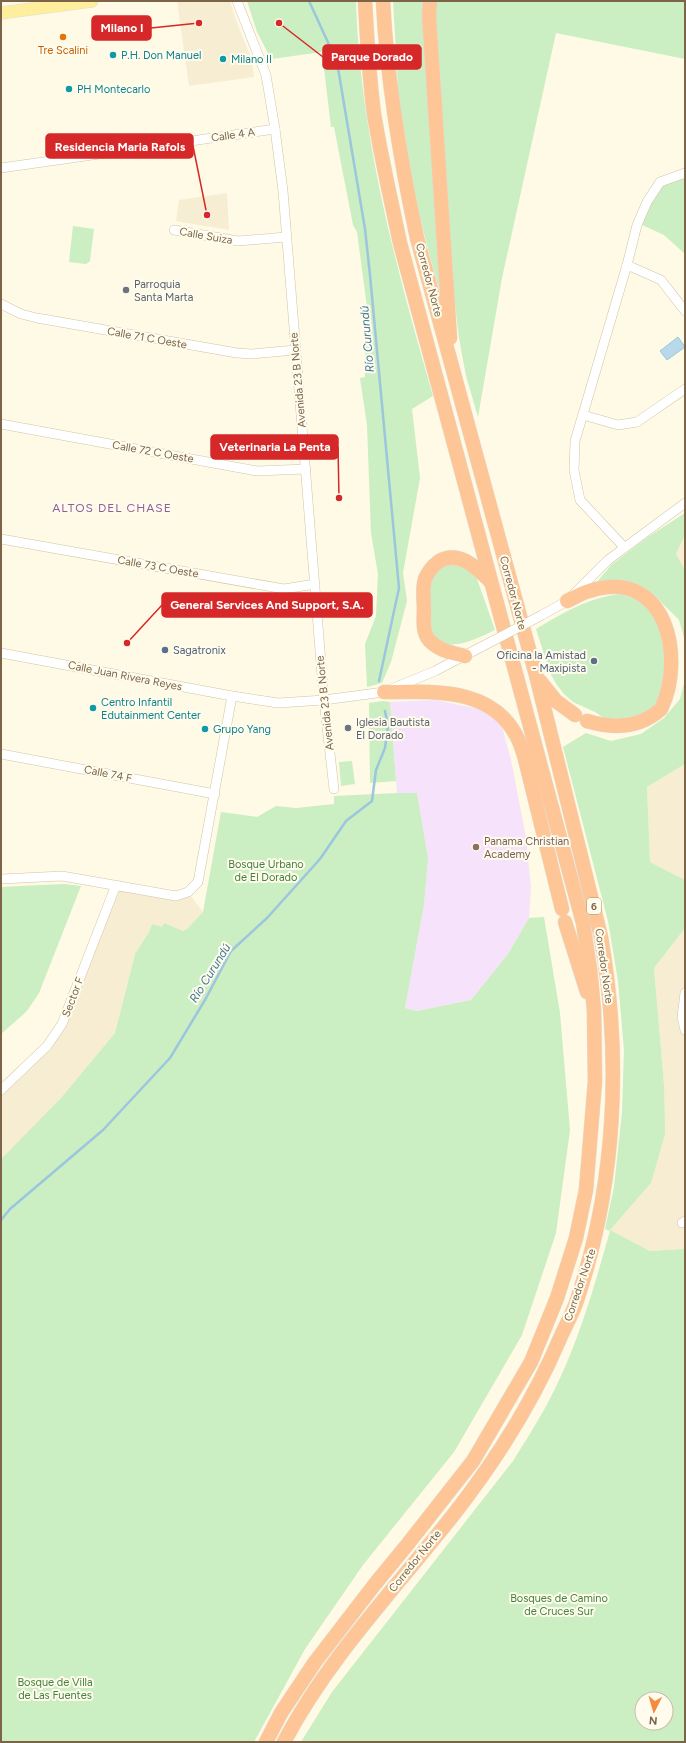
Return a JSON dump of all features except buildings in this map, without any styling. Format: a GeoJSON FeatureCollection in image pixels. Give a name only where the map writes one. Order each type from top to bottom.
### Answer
{"type":"FeatureCollection","features":[{"type":"Feature","properties":{"kind":"highway","name":"Corredor Norte"},"geometry":{"type":"LineString","coordinates":[[266,1742],[281,1713],[315,1662],[473,1461],[531,1362],[557,1298],[576,1238],[586,1190],[595,1081],[594,1010],[583,923],[400,243],[374,113],[365,1]]}},
{"type":"Feature","properties":{"kind":"highway","name":"Corredor Norte"},"geometry":{"type":"LineString","coordinates":[[284,1742],[329,1670],[454,1514],[487,1470],[547,1369],[575,1304],[594,1243],[604,1192],[613,1086],[612,1028],[607,970],[593,899],[536,675],[417,238],[403,174],[385,49],[382,1]]}},
{"type":"Feature","properties":{"kind":"highway"},"geometry":{"type":"LineString","coordinates":[[430,1],[429,16],[452,370]]}},
{"type":"Feature","properties":{"kind":"highway"},"geometry":{"type":"LineString","coordinates":[[465,656],[440,649],[428,639],[424,627],[424,587],[426,579],[429,571],[436,564],[444,559],[454,558],[471,564],[492,583]]}},
{"type":"Feature","properties":{"kind":"highway"},"geometry":{"type":"LineString","coordinates":[[567,601],[589,591],[607,587],[632,588],[648,593],[663,604],[674,618],[679,629]]}},
{"type":"Feature","properties":{"kind":"highway"},"geometry":{"type":"LineString","coordinates":[[536,675],[556,701],[581,718],[613,726],[628,726],[654,716],[665,706],[682,679],[684,664]]}},
{"type":"Feature","properties":{"kind":"highway"},"geometry":{"type":"LineString","coordinates":[[384,692],[452,693],[485,704],[501,715],[518,738],[526,759],[579,971],[594,1010]]}},
{"type":"Feature","properties":{"kind":"main road"},"geometry":{"type":"LineString","coordinates":[[1,13],[92,1]]}},
{"type":"Feature","properties":{"kind":"street","name":"Avenida 23 B Norte"},"geometry":{"type":"LineString","coordinates":[[237,1],[266,75],[283,192],[324,700],[334,789]]}},
{"type":"Feature","properties":{"kind":"street","name":"Calle 4 A"},"geometry":{"type":"LineString","coordinates":[[1,168],[275,129]]}},
{"type":"Feature","properties":{"kind":"street"},"geometry":{"type":"LineString","coordinates":[[624,547],[580,500],[574,470],[575,441],[627,265],[637,225],[647,202],[660,182],[685,173]]}},
{"type":"Feature","properties":{"kind":"street","name":"Calle Suiza"},"geometry":{"type":"LineString","coordinates":[[174,230],[238,241],[286,236]]}},
{"type":"Feature","properties":{"kind":"street"},"geometry":{"type":"LineString","coordinates":[[627,265],[661,280],[685,311]]}},
{"type":"Feature","properties":{"kind":"street","name":"Calle 71 C Oeste"},"geometry":{"type":"LineString","coordinates":[[1,304],[22,314],[37,318],[237,353],[252,354],[295,350]]}},
{"type":"Feature","properties":{"kind":"street"},"geometry":{"type":"LineString","coordinates":[[583,415],[618,425],[638,422],[685,389]]}},
{"type":"Feature","properties":{"kind":"street","name":"Calle 72 C Oeste"},"geometry":{"type":"LineString","coordinates":[[1,424],[257,471],[306,469]]}},
{"type":"Feature","properties":{"kind":"street","name":"Calle Juan Rivera Reyes"},"geometry":{"type":"LineString","coordinates":[[1,653],[232,696],[278,703],[324,700],[384,692],[435,671],[567,601],[608,560],[685,503]]}},
{"type":"Feature","properties":{"kind":"street","name":"Calle 73 C Oeste"},"geometry":{"type":"LineString","coordinates":[[1,539],[284,588],[315,584]]}},
{"type":"Feature","properties":{"kind":"street"},"geometry":{"type":"LineString","coordinates":[[1,879],[62,876],[176,896],[188,892],[198,882],[232,696]]}},
{"type":"Feature","properties":{"kind":"street","name":"Calle 74 F"},"geometry":{"type":"LineString","coordinates":[[1,754],[215,794]]}},
{"type":"Feature","properties":{"kind":"street","name":"Sector F"},"geometry":{"type":"LineString","coordinates":[[1,1090],[47,1046],[62,1024],[116,885]]}},
{"type":"Feature","properties":{"kind":"street"},"geometry":{"type":"LineString","coordinates":[[685,993],[682,1017],[685,1030]]}},
{"type":"Feature","properties":{"kind":"shaded area"},"geometry":{"type":"Polygon","coordinates":[[[177,1],[230,1],[252,60],[254,77],[189,86],[177,1]]]}},
{"type":"Feature","properties":{"kind":"shaded area"},"geometry":{"type":"Polygon","coordinates":[[[227,193],[229,230],[176,221],[179,200],[227,193]]]}},
{"type":"Feature","properties":{"kind":"shaded area"},"geometry":{"type":"Polygon","coordinates":[[[685,535],[685,570],[676,554],[685,535]]]}},
{"type":"Feature","properties":{"kind":"shaded area","name":"Panama Christian Academy"},"geometry":{"type":"Polygon","coordinates":[[[436,700],[479,709],[501,723],[511,760],[526,837],[531,888],[529,918],[508,954],[471,1000],[417,1011],[405,1008],[424,905],[428,858],[417,794],[397,793],[390,702],[436,700]]]}},
{"type":"Feature","properties":{"kind":"shaded area"},"geometry":{"type":"Polygon","coordinates":[[[685,764],[685,880],[650,862],[647,787],[685,764]]]}},
{"type":"Feature","properties":{"kind":"shaded area"},"geometry":{"type":"Polygon","coordinates":[[[116,885],[176,896],[188,892],[203,912],[187,929],[183,931],[164,923],[162,928],[152,924],[149,932],[135,954],[115,1033],[61,1098],[1,1159],[1,1090],[62,1024],[116,885]]]}},
{"type":"Feature","properties":{"kind":"shaded area"},"geometry":{"type":"Polygon","coordinates":[[[685,928],[685,1248],[650,1251],[610,1230],[651,1183],[664,1085],[654,968],[685,928]]]}},
{"type":"Feature","properties":{"kind":"green space"},"geometry":{"type":"Polygon","coordinates":[[[247,1],[356,1],[359,51],[372,151],[393,250],[433,396],[412,409],[420,478],[403,573],[407,601],[391,662],[382,683],[367,687],[365,644],[376,616],[378,574],[371,533],[367,425],[360,378],[365,377],[365,347],[372,345],[357,232],[353,225],[334,127],[331,127],[322,52],[271,59],[257,32],[247,1]]]}},
{"type":"Feature","properties":{"kind":"green space"},"geometry":{"type":"Polygon","coordinates":[[[393,1],[425,1],[440,294],[417,207],[399,102],[393,1]]]}},
{"type":"Feature","properties":{"kind":"green space"},"geometry":{"type":"Polygon","coordinates":[[[437,1],[685,1],[685,59],[556,33],[502,278],[478,417],[466,376],[459,338],[450,261],[434,20],[437,1]]]}},
{"type":"Feature","properties":{"kind":"green space"},"geometry":{"type":"Polygon","coordinates":[[[685,175],[685,254],[664,235],[640,224],[662,184],[685,175]]]}},
{"type":"Feature","properties":{"kind":"green space"},"geometry":{"type":"Polygon","coordinates":[[[73,226],[94,229],[90,261],[86,264],[69,262],[73,226]]]}},
{"type":"Feature","properties":{"kind":"green space"},"geometry":{"type":"Polygon","coordinates":[[[685,513],[685,535],[676,554],[685,570],[685,641],[679,620],[653,594],[626,583],[593,587],[611,565],[648,537],[685,513]]]}},
{"type":"Feature","properties":{"kind":"green space"},"geometry":{"type":"Polygon","coordinates":[[[453,564],[463,566],[476,576],[495,630],[470,641],[452,644],[444,643],[437,639],[431,630],[430,585],[433,577],[439,570],[444,566],[453,564]]]}},
{"type":"Feature","properties":{"kind":"green space"},"geometry":{"type":"Polygon","coordinates":[[[621,594],[645,602],[676,642],[677,659],[663,699],[646,712],[634,717],[611,720],[573,702],[564,694],[550,673],[536,629],[587,602],[598,598],[621,594]]]}},
{"type":"Feature","properties":{"kind":"green space","name":"Bosques de Camino de Cruces Sur"},"geometry":{"type":"Polygon","coordinates":[[[685,680],[685,764],[647,787],[650,862],[685,880],[685,928],[654,968],[664,1085],[665,1134],[651,1183],[610,1230],[650,1251],[685,1248],[685,1742],[301,1742],[332,1692],[513,1461],[555,1389],[582,1324],[610,1231],[605,1229],[614,1187],[622,1112],[624,1050],[618,981],[608,921],[563,747],[586,733],[611,741],[641,734],[664,718],[680,699],[685,680]]]}},
{"type":"Feature","properties":{"kind":"green space"},"geometry":{"type":"Polygon","coordinates":[[[383,701],[390,702],[396,781],[370,783],[369,703],[383,701]]]}},
{"type":"Feature","properties":{"kind":"green space"},"geometry":{"type":"Polygon","coordinates":[[[352,761],[355,784],[341,786],[339,762],[352,761]]]}},
{"type":"Feature","properties":{"kind":"green space"},"geometry":{"type":"Polygon","coordinates":[[[417,793],[428,858],[424,905],[405,1008],[417,1011],[471,1000],[508,954],[529,918],[544,917],[560,1013],[570,1130],[556,1233],[522,1335],[454,1452],[363,1565],[305,1649],[254,1742],[1,1742],[1,1159],[61,1098],[115,1033],[135,954],[149,932],[152,924],[162,927],[164,923],[183,931],[187,929],[203,912],[221,812],[257,817],[276,806],[296,808],[334,804],[334,796],[417,793]]]}},
{"type":"Feature","properties":{"kind":"green space"},"geometry":{"type":"Polygon","coordinates":[[[64,884],[81,886],[39,993],[27,1011],[1,1034],[1,887],[64,884]]]}},
{"type":"Feature","properties":{"kind":"water"},"geometry":{"type":"Polygon","coordinates":[[[678,337],[685,347],[667,360],[660,351],[678,337]]]}},
{"type":"Feature","properties":{"kind":"waterway","name":"Río Curundú"},"geometry":{"type":"LineString","coordinates":[[309,1],[337,62],[365,229],[370,275],[399,588],[379,681]]}},
{"type":"Feature","properties":{"kind":"waterway","name":"Río Curundú"},"geometry":{"type":"LineString","coordinates":[[1,1220],[10,1209],[103,1130],[170,1058],[205,1000],[231,951],[267,918],[320,859],[346,821],[372,801],[376,770],[385,748],[388,726],[385,711]]}},
{"type":"Feature","properties":{"kind":"place","name":"Milano I"},"geometry":{"type":"Point","coordinates":[199,23]}},
{"type":"Feature","properties":{"kind":"place","name":"Parque Dorado"},"geometry":{"type":"Point","coordinates":[279,23]}},
{"type":"Feature","properties":{"kind":"place","name":"Tre Scalini"},"geometry":{"type":"Point","coordinates":[63,37]}},
{"type":"Feature","properties":{"kind":"place","name":"P.H. Don Manuel"},"geometry":{"type":"Point","coordinates":[113,55]}},
{"type":"Feature","properties":{"kind":"place","name":"Milano II"},"geometry":{"type":"Point","coordinates":[223,59]}},
{"type":"Feature","properties":{"kind":"place","name":"PH Montecarlo"},"geometry":{"type":"Point","coordinates":[69,89]}},
{"type":"Feature","properties":{"kind":"place","name":"Residencia Maria Rafols"},"geometry":{"type":"Point","coordinates":[207,215]}},
{"type":"Feature","properties":{"kind":"place","name":"Parroquia Santa Marta"},"geometry":{"type":"Point","coordinates":[126,290]}},
{"type":"Feature","properties":{"kind":"place","name":"Veterinaria La Penta"},"geometry":{"type":"Point","coordinates":[339,498]}},
{"type":"Feature","properties":{"kind":"place","name":"General Services And Support, S.A."},"geometry":{"type":"Point","coordinates":[127,643]}},
{"type":"Feature","properties":{"kind":"place","name":"Sagatronix"},"geometry":{"type":"Point","coordinates":[165,650]}},
{"type":"Feature","properties":{"kind":"place","name":"Oficina la Amistad - Maxipista"},"geometry":{"type":"Point","coordinates":[594,661]}},
{"type":"Feature","properties":{"kind":"place","name":"Centro Infantil Edutainment Center"},"geometry":{"type":"Point","coordinates":[93,708]}},
{"type":"Feature","properties":{"kind":"place","name":"Iglesia Bautista El Dorado"},"geometry":{"type":"Point","coordinates":[348,728]}},
{"type":"Feature","properties":{"kind":"place","name":"Grupo Yang"},"geometry":{"type":"Point","coordinates":[205,729]}},
{"type":"Feature","properties":{"kind":"place","name":"Panama Christian Academy"},"geometry":{"type":"Point","coordinates":[476,847]}},
{"type":"Feature","properties":{"kind":"district","name":"ALTOS DEL CHASE"},"geometry":{"type":"Point","coordinates":[112,508]}},
{"type":"Feature","properties":{"kind":"park label","name":"Bosque Urbano de El Dorado"},"geometry":{"type":"Point","coordinates":[266,870]}},
{"type":"Feature","properties":{"kind":"park label","name":"Bosque de Villa de Las Fuentes"},"geometry":{"type":"Point","coordinates":[55,1688]}}]}
